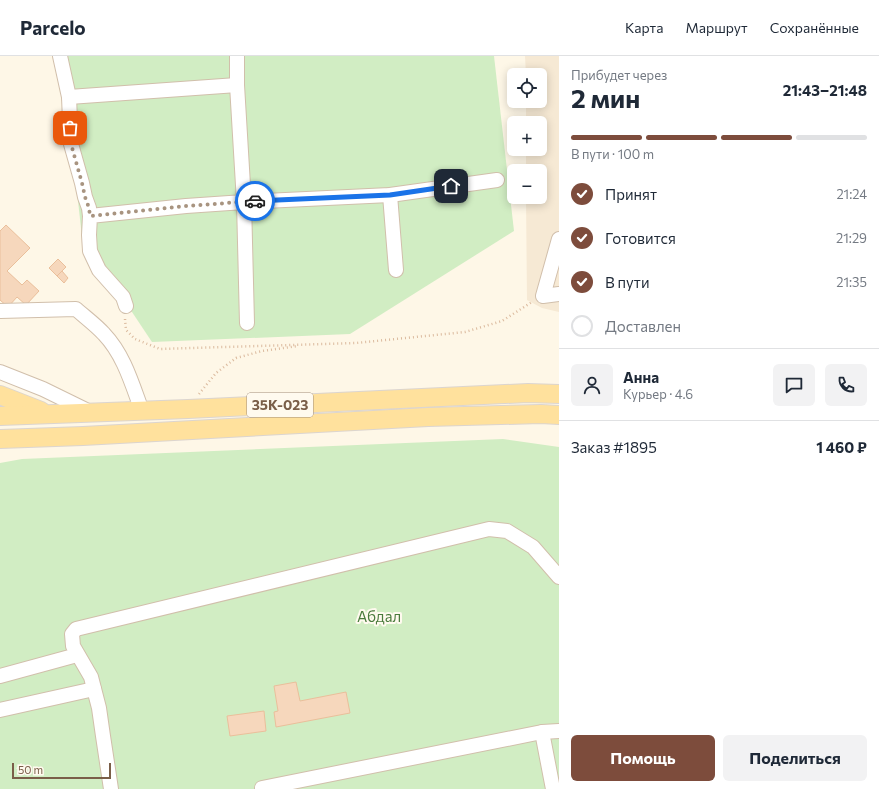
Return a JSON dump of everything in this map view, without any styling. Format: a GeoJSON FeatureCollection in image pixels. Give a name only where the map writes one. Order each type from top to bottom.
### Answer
{"type":"FeatureCollection","features":[{"type":"Feature","properties":{"kind":"main road","name":"35К-023"},"geometry":{"type":"LineString","coordinates":[[0,416],[528,393],[559,394]]}},
{"type":"Feature","properties":{"kind":"main road"},"geometry":{"type":"LineString","coordinates":[[0,395],[48,413]]}},
{"type":"Feature","properties":{"kind":"main road","name":"35К-023"},"geometry":{"type":"LineString","coordinates":[[0,439],[107,435],[428,417],[541,414],[559,415]]}},
{"type":"Feature","properties":{"kind":"main road"},"geometry":{"type":"LineString","coordinates":[[0,447],[30,438]]}},
{"type":"Feature","properties":{"kind":"street"},"geometry":{"type":"LineString","coordinates":[[60,56],[69,97],[71,144],[89,208],[90,251],[99,270],[123,297],[126,306]]}},
{"type":"Feature","properties":{"kind":"street"},"geometry":{"type":"LineString","coordinates":[[237,56],[237,85],[244,202],[247,323]]}},
{"type":"Feature","properties":{"kind":"street"},"geometry":{"type":"LineString","coordinates":[[69,97],[237,85]]}},
{"type":"Feature","properties":{"kind":"street"},"geometry":{"type":"LineString","coordinates":[[90,216],[186,206],[390,195],[497,180]]}},
{"type":"Feature","properties":{"kind":"street"},"geometry":{"type":"LineString","coordinates":[[390,195],[396,270]]}},
{"type":"Feature","properties":{"kind":"street"},"geometry":{"type":"LineString","coordinates":[[559,239],[543,296],[559,294]]}},
{"type":"Feature","properties":{"kind":"street"},"geometry":{"type":"LineString","coordinates":[[0,311],[76,309],[104,333],[116,350],[125,366],[142,411]]}},
{"type":"Feature","properties":{"kind":"street"},"geometry":{"type":"LineString","coordinates":[[0,372],[43,389],[90,412]]}},
{"type":"Feature","properties":{"kind":"street"},"geometry":{"type":"LineString","coordinates":[[111,789],[99,708],[90,677],[73,646],[72,634],[76,629],[489,529],[507,531],[533,547],[559,577]]}},
{"type":"Feature","properties":{"kind":"street"},"geometry":{"type":"LineString","coordinates":[[0,676],[77,655]]}},
{"type":"Feature","properties":{"kind":"street"},"geometry":{"type":"LineString","coordinates":[[0,710],[94,690]]}},
{"type":"Feature","properties":{"kind":"street"},"geometry":{"type":"LineString","coordinates":[[262,789],[542,732],[559,731]]}},
{"type":"Feature","properties":{"kind":"street"},"geometry":{"type":"LineString","coordinates":[[542,732],[553,789]]}},
{"type":"Feature","properties":{"kind":"path"},"geometry":{"type":"LineString","coordinates":[[126,306],[126,330],[135,339],[160,349],[356,342],[465,332],[502,321],[543,296]]}},
{"type":"Feature","properties":{"kind":"path"},"geometry":{"type":"LineString","coordinates":[[188,409],[216,373],[236,358],[262,351],[310,344]]}},
{"type":"Feature","properties":{"kind":"shaded area"},"geometry":{"type":"Polygon","coordinates":[[[525,56],[559,56],[559,312],[542,308],[527,300],[526,204],[547,204],[547,164],[526,164],[526,156],[547,156],[547,116],[526,116],[526,108],[547,108],[547,68],[526,68],[525,56]]]}},
{"type":"Feature","properties":{"kind":"green space"},"geometry":{"type":"Polygon","coordinates":[[[62,56],[494,56],[507,170],[507,204],[511,204],[514,231],[350,334],[152,342],[82,237],[62,56]]]}},
{"type":"Feature","properties":{"kind":"green space","name":"Абдал"},"geometry":{"type":"Polygon","coordinates":[[[503,439],[559,447],[559,789],[0,789],[0,463],[22,459],[503,439]]]}},
{"type":"Feature","properties":{"kind":"building"},"geometry":{"type":"Polygon","coordinates":[[[6,225],[30,248],[7,271],[22,285],[27,280],[39,291],[26,305],[17,297],[8,307],[0,300],[0,231],[6,225]]]}},
{"type":"Feature","properties":{"kind":"building"},"geometry":{"type":"Polygon","coordinates":[[[58,259],[66,267],[57,276],[49,268],[58,259]]]}},
{"type":"Feature","properties":{"kind":"building"},"geometry":{"type":"Polygon","coordinates":[[[62,271],[68,278],[64,283],[57,276],[62,271]]]}},
{"type":"Feature","properties":{"kind":"building"},"geometry":{"type":"Polygon","coordinates":[[[296,682],[300,701],[346,692],[350,713],[276,727],[274,712],[278,711],[274,686],[296,682]]]}},
{"type":"Feature","properties":{"kind":"building"},"geometry":{"type":"Polygon","coordinates":[[[264,711],[266,731],[230,736],[227,716],[264,711]]]}},
{"type":"Feature","properties":{"kind":"way so far"},"geometry":{"type":"LineString","coordinates":[[70,128],[71,144],[90,216],[186,206],[255,201]]}},
{"type":"Feature","properties":{"kind":"route"},"geometry":{"type":"LineString","coordinates":[[255,201],[390,195],[451,186]]}}]}
